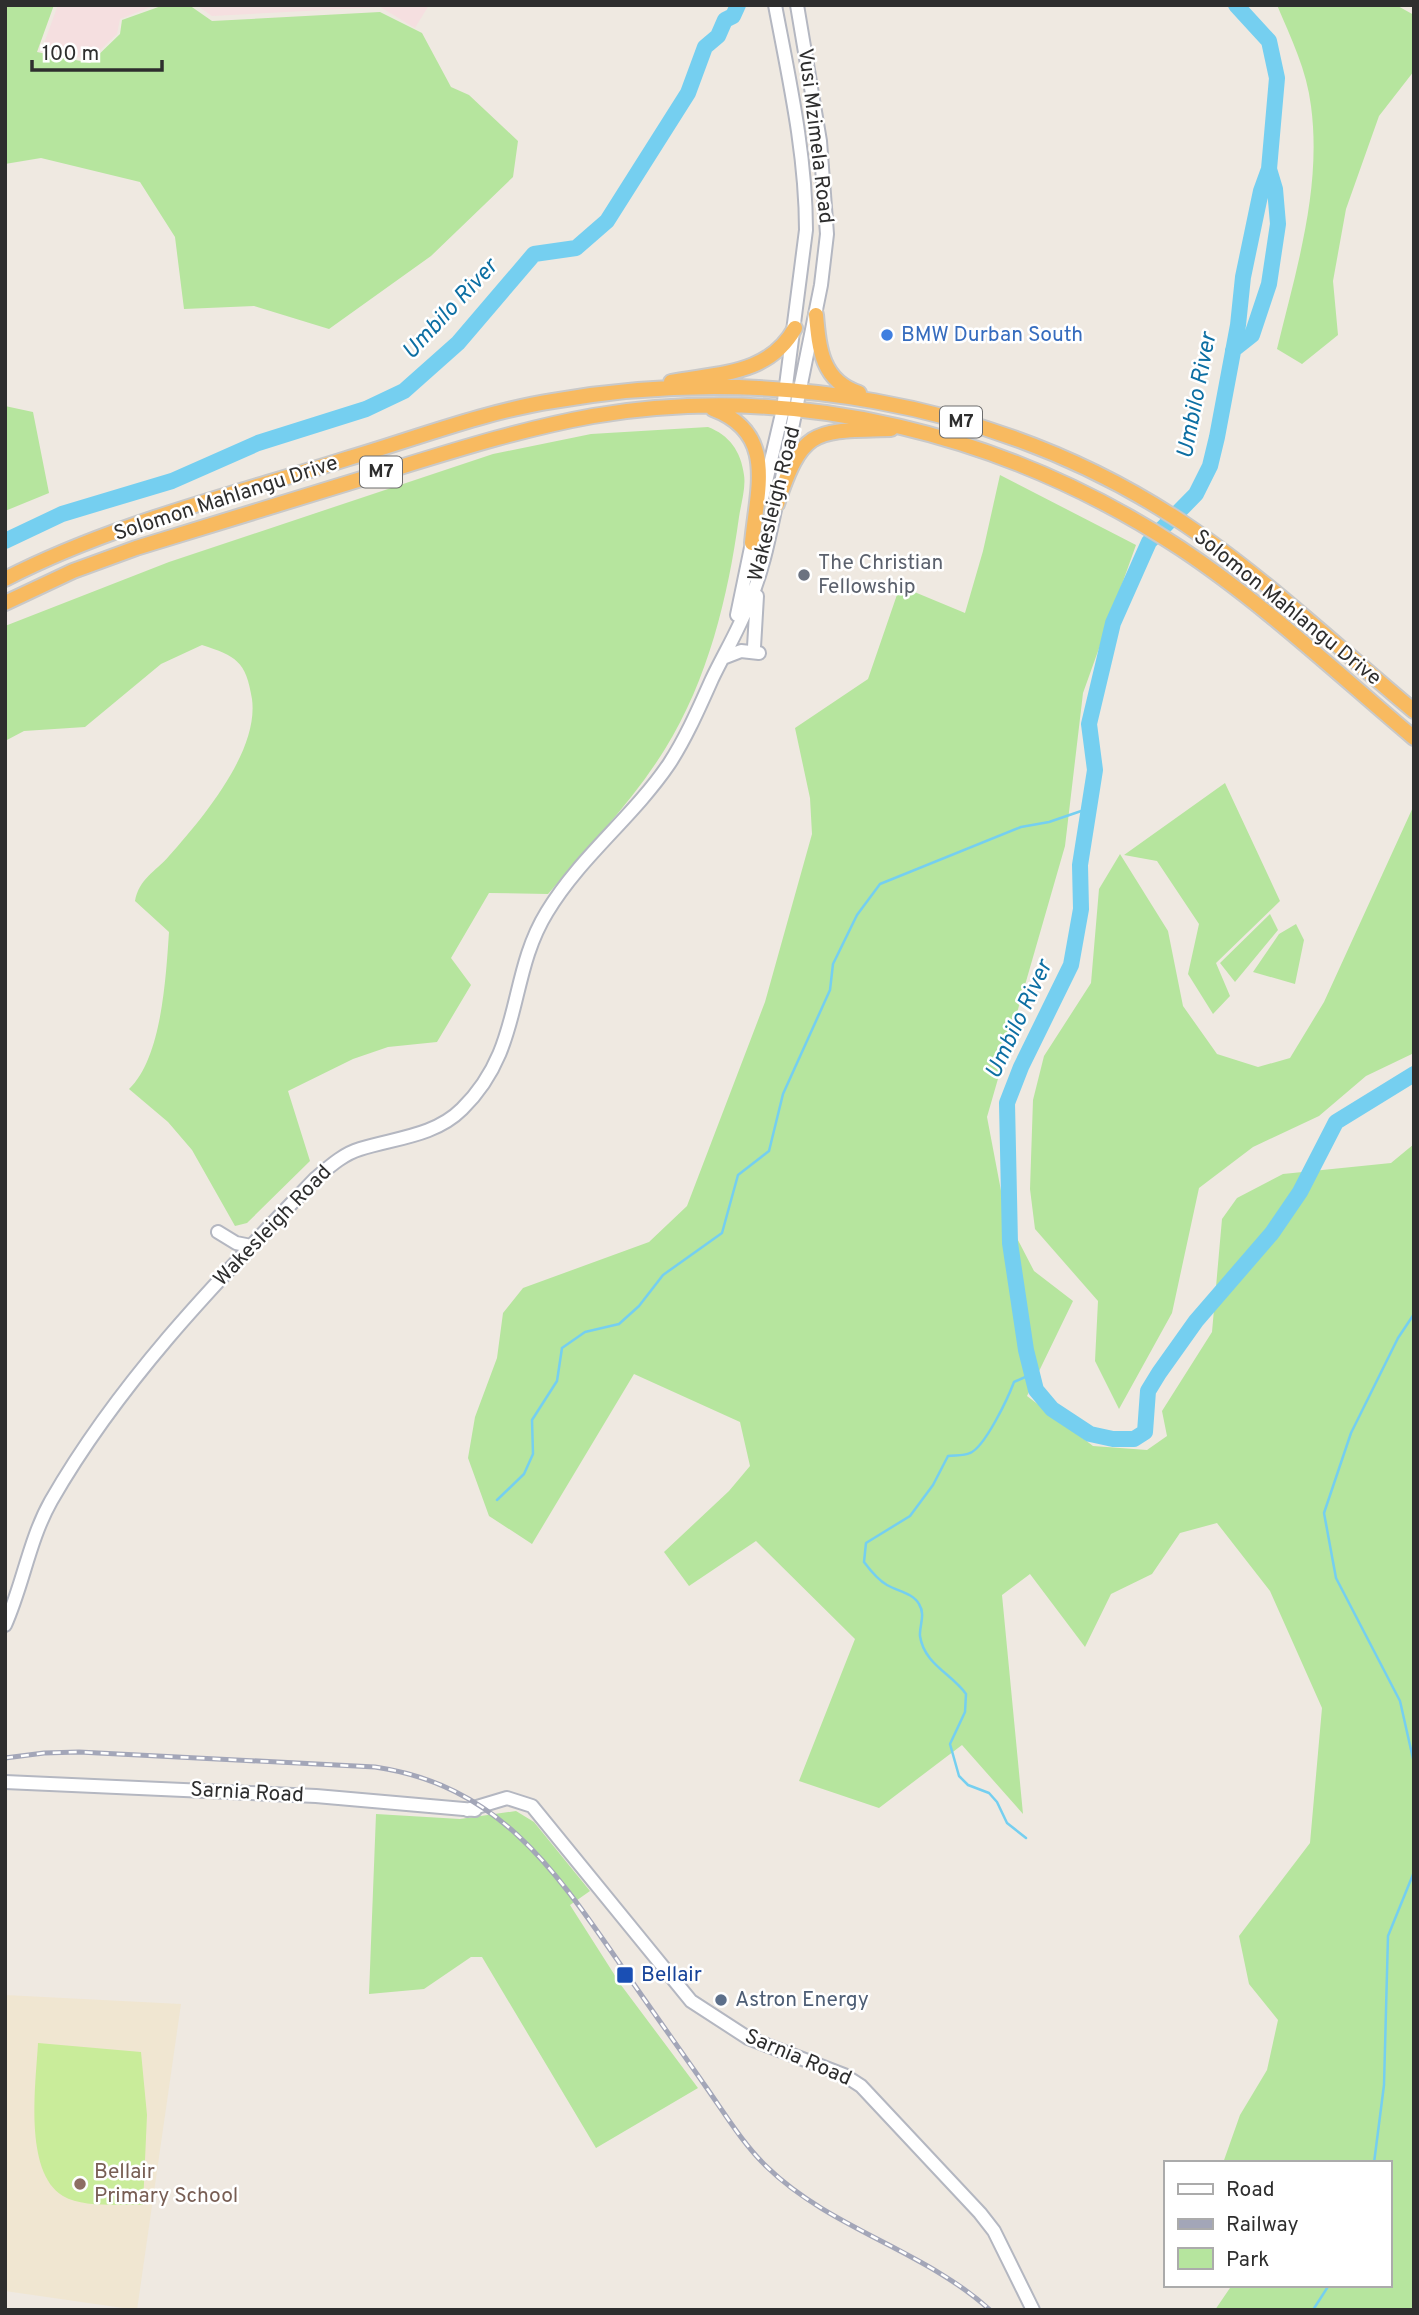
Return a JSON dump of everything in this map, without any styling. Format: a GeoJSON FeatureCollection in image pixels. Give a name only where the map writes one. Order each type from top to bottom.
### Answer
{"type":"FeatureCollection","features":[{"type":"Feature","properties":{"kind":"highway"},"geometry":{"type":"LineString","coordinates":[[816,315],[819,349],[830,373],[850,390],[892,404]]}},
{"type":"Feature","properties":{"kind":"highway"},"geometry":{"type":"LineString","coordinates":[[622,391],[752,367],[778,352],[795,328]]}},
{"type":"Feature","properties":{"kind":"highway","name":"Solomon Mahlangu Drive"},"geometry":{"type":"LineString","coordinates":[[5,579],[123,529],[534,404],[622,391],[695,388],[802,391],[892,404],[1016,440],[1104,478],[1174,517],[1253,577],[1414,711]]}},
{"type":"Feature","properties":{"kind":"highway"},"geometry":{"type":"LineString","coordinates":[[702,405],[734,419],[755,445],[759,467],[752,543]]}},
{"type":"Feature","properties":{"kind":"highway","name":"Solomon Mahlangu Drive"},"geometry":{"type":"LineString","coordinates":[[5,603],[73,572],[136,548],[486,441],[596,416],[702,405],[790,409],[867,418],[914,429],[1025,466],[1084,493],[1182,550],[1240,592],[1414,738]]}},
{"type":"Feature","properties":{"kind":"highway"},"geometry":{"type":"LineString","coordinates":[[776,504],[791,462],[810,441],[850,430],[914,429]]}},
{"type":"Feature","properties":{"kind":"main road","name":"Vusi Mzimela Road"},"geometry":{"type":"LineString","coordinates":[[775,5],[792,97],[806,204],[806,243],[785,390],[790,409]]}},
{"type":"Feature","properties":{"kind":"main road","name":"Vusi Mzimela Road"},"geometry":{"type":"LineString","coordinates":[[790,409],[802,391],[827,234],[820,141],[797,5]]}},
{"type":"Feature","properties":{"kind":"main road","name":"Wakesleigh Road"},"geometry":{"type":"LineString","coordinates":[[5,1625],[29,1550],[51,1501],[137,1372],[316,1178],[357,1149],[430,1130],[446,1122],[473,1098],[495,1065],[510,1029],[527,960],[547,912],[668,766],[748,607],[761,572],[776,504],[790,409]]}},
{"type":"Feature","properties":{"kind":"main road","name":"Wakesleigh Road"},"geometry":{"type":"LineString","coordinates":[[733,636],[752,543],[790,409]]}},
{"type":"Feature","properties":{"kind":"main road"},"geometry":{"type":"LineString","coordinates":[[722,659],[734,651],[757,650],[761,572]]}},
{"type":"Feature","properties":{"kind":"main road"},"geometry":{"type":"LineString","coordinates":[[218,1231],[236,1243],[251,1246]]}},
{"type":"Feature","properties":{"kind":"main road","name":"Sarnia Road"},"geometry":{"type":"LineString","coordinates":[[5,1782],[316,1796],[467,1810],[515,1806],[545,1821],[691,2001],[748,2038],[844,2075],[886,2110],[994,2231],[1033,2310]]}},
{"type":"Feature","properties":{"kind":"main road","name":"Sarnia Road"},"geometry":{"type":"LineString","coordinates":[[5,1791],[26,1784]]}},
{"type":"Feature","properties":{"kind":"shaded area"},"geometry":{"type":"Polygon","coordinates":[[[58,5],[156,5],[120,19],[117,34],[90,60],[42,49],[58,5]]]}},
{"type":"Feature","properties":{"kind":"shaded area"},"geometry":{"type":"Polygon","coordinates":[[[196,5],[429,5],[415,28],[380,7],[212,16],[196,5]]]}},
{"type":"Feature","properties":{"kind":"shaded area","name":"Bellair Primary School"},"geometry":{"type":"Polygon","coordinates":[[[5,1995],[181,2004],[137,2310],[5,2291],[5,1995]]]}},
{"type":"Feature","properties":{"kind":"green space"},"geometry":{"type":"Polygon","coordinates":[[[5,5],[54,5],[37,52],[90,63],[120,34],[122,20],[164,5],[189,5],[212,21],[380,12],[422,33],[451,87],[469,95],[518,141],[513,177],[431,256],[329,329],[254,306],[184,309],[175,237],[140,182],[41,158],[5,164],[5,5]]]}},
{"type":"Feature","properties":{"kind":"green space"},"geometry":{"type":"Polygon","coordinates":[[[1277,5],[1396,5],[1414,15],[1414,71],[1379,116],[1346,209],[1333,281],[1338,335],[1302,364],[1277,349],[1299,259],[1310,199],[1313,168],[1311,106],[1298,55],[1277,5]]]}},
{"type":"Feature","properties":{"kind":"green space"},"geometry":{"type":"Polygon","coordinates":[[[5,406],[33,412],[49,493],[5,511],[5,406]]]}},
{"type":"Feature","properties":{"kind":"green space"},"geometry":{"type":"Polygon","coordinates":[[[708,427],[728,439],[737,451],[742,466],[744,490],[729,577],[714,637],[693,695],[665,749],[624,806],[548,894],[489,893],[451,958],[471,985],[437,1042],[388,1047],[353,1059],[288,1091],[310,1161],[247,1223],[235,1226],[192,1150],[168,1122],[129,1089],[149,1058],[155,1037],[164,993],[169,932],[135,901],[137,893],[144,881],[197,823],[238,762],[252,719],[250,686],[238,662],[202,645],[161,664],[85,727],[24,731],[5,741],[5,626],[169,562],[493,454],[591,434],[708,427]]]}},
{"type":"Feature","properties":{"kind":"green space"},"geometry":{"type":"Polygon","coordinates":[[[1000,475],[1136,545],[1083,693],[1065,846],[987,1117],[1006,1217],[1034,1271],[1073,1301],[1027,1396],[1093,1446],[1147,1450],[1167,1436],[1162,1411],[1212,1332],[1222,1219],[1237,1198],[1283,1174],[1391,1163],[1414,1144],[1414,2310],[1215,2310],[1231,2287],[1391,2287],[1391,2161],[1224,2161],[1240,2115],[1267,2070],[1278,2020],[1249,1984],[1239,1936],[1310,1843],[1322,1708],[1270,1591],[1217,1523],[1180,1533],[1152,1574],[1111,1594],[1085,1647],[1030,1574],[1002,1595],[1023,1814],[962,1745],[879,1808],[799,1781],[855,1639],[756,1541],[689,1586],[664,1552],[729,1491],[750,1466],[740,1422],[634,1374],[532,1544],[489,1516],[468,1458],[475,1417],[497,1358],[503,1313],[523,1288],[649,1242],[687,1206],[765,1002],[812,834],[810,798],[795,728],[868,679],[900,586],[965,613],[983,551],[1000,475]]]}},
{"type":"Feature","properties":{"kind":"green space"},"geometry":{"type":"Polygon","coordinates":[[[1225,783],[1280,901],[1216,963],[1230,996],[1213,1014],[1188,974],[1199,924],[1157,861],[1124,855],[1225,783]]]}},
{"type":"Feature","properties":{"kind":"green space"},"geometry":{"type":"Polygon","coordinates":[[[1414,805],[1414,1053],[1366,1076],[1319,1116],[1253,1147],[1199,1188],[1172,1313],[1119,1409],[1095,1361],[1098,1301],[1035,1229],[1030,1189],[1033,1100],[1044,1056],[1091,983],[1099,889],[1120,854],[1168,931],[1183,1006],[1217,1054],[1258,1067],[1290,1058],[1324,1002],[1414,805]]]}},
{"type":"Feature","properties":{"kind":"green space"},"geometry":{"type":"Polygon","coordinates":[[[1270,914],[1278,930],[1235,982],[1220,963],[1270,914]]]}},
{"type":"Feature","properties":{"kind":"green space"},"geometry":{"type":"Polygon","coordinates":[[[1296,924],[1304,940],[1295,984],[1253,972],[1279,934],[1296,924]]]}},
{"type":"Feature","properties":{"kind":"green space"},"geometry":{"type":"Polygon","coordinates":[[[516,1811],[534,1822],[590,1891],[570,1905],[621,1985],[698,2088],[596,2148],[482,1957],[471,1957],[424,1989],[369,1994],[376,1814],[460,1819],[516,1811]]]}},
{"type":"Feature","properties":{"kind":"green space"},"geometry":{"type":"Polygon","coordinates":[[[38,2043],[141,2052],[147,2115],[143,2205],[102,2205],[71,2200],[50,2184],[42,2167],[35,2125],[38,2043]]]}},
{"type":"Feature","properties":{"kind":"waterway","name":"Umbilo River"},"geometry":{"type":"LineString","coordinates":[[5,541],[62,514],[172,481],[258,443],[366,409],[404,391],[458,343],[534,254],[576,248],[607,221],[688,93],[705,47],[718,36],[725,20],[733,16],[738,5]]}},
{"type":"Feature","properties":{"kind":"waterway","name":"Umbilo River"},"geometry":{"type":"LineString","coordinates":[[1236,5],[1269,41],[1277,78],[1269,169],[1261,191],[1243,277],[1238,325],[1217,437],[1210,466],[1196,494],[1149,542],[1113,623],[1089,724],[1095,770],[1080,865],[1081,909],[1071,965],[1021,1067],[1007,1103],[1010,1243],[1026,1350],[1036,1390],[1052,1409],[1090,1434],[1113,1439],[1134,1439],[1145,1432],[1148,1391],[1159,1373],[1196,1321],[1272,1233],[1300,1192],[1336,1122],[1414,1074]]}},
{"type":"Feature","properties":{"kind":"waterway"},"geometry":{"type":"LineString","coordinates":[[1233,350],[1252,335],[1269,284],[1278,224],[1275,189],[1269,169]]}},
{"type":"Feature","properties":{"kind":"waterway"},"geometry":{"type":"LineString","coordinates":[[497,1500],[524,1474],[533,1454],[532,1420],[557,1381],[562,1348],[585,1332],[619,1324],[639,1306],[663,1275],[722,1233],[738,1175],[769,1151],[783,1094],[830,990],[833,964],[857,915],[880,884],[1021,827],[1049,822],[1090,808]]}},
{"type":"Feature","properties":{"kind":"waterway"},"geometry":{"type":"LineString","coordinates":[[1414,1314],[1398,1338],[1351,1433],[1324,1513],[1336,1578],[1400,1701],[1414,1763]]}},
{"type":"Feature","properties":{"kind":"waterway"},"geometry":{"type":"LineString","coordinates":[[1026,1838],[1007,1823],[997,1802],[989,1793],[968,1785],[959,1776],[950,1744],[965,1712],[966,1694],[927,1654],[920,1636],[922,1612],[916,1600],[884,1583],[864,1562],[866,1543],[910,1516],[933,1485],[948,1456],[968,1454],[976,1449],[995,1421],[1014,1382],[1032,1374]]}},
{"type":"Feature","properties":{"kind":"waterway"},"geometry":{"type":"LineString","coordinates":[[1374,2161],[1384,2085],[1388,1936],[1414,1872]]}},
{"type":"Feature","properties":{"kind":"waterway"},"geometry":{"type":"LineString","coordinates":[[1313,2310],[1328,2287]]}},
{"type":"Feature","properties":{"kind":"railway"},"geometry":{"type":"LineString","coordinates":[[5,1758],[79,1752],[375,1767],[418,1777],[455,1792],[488,1812],[518,1836],[545,1863],[594,1926],[750,2149],[767,2167],[820,2207],[936,2271],[990,2310]]}},
{"type":"Feature","properties":{"kind":"place","name":"BMW Durban South"},"geometry":{"type":"Point","coordinates":[887,335]}},
{"type":"Feature","properties":{"kind":"place","name":"The Christian Fellowship"},"geometry":{"type":"Point","coordinates":[804,575]}},
{"type":"Feature","properties":{"kind":"place","name":"Bellair"},"geometry":{"type":"Point","coordinates":[625,1975]}},
{"type":"Feature","properties":{"kind":"place","name":"Astron Energy"},"geometry":{"type":"Point","coordinates":[721,2000]}},
{"type":"Feature","properties":{"kind":"place","name":"Bellair Primary School"},"geometry":{"type":"Point","coordinates":[80,2184]}}]}
